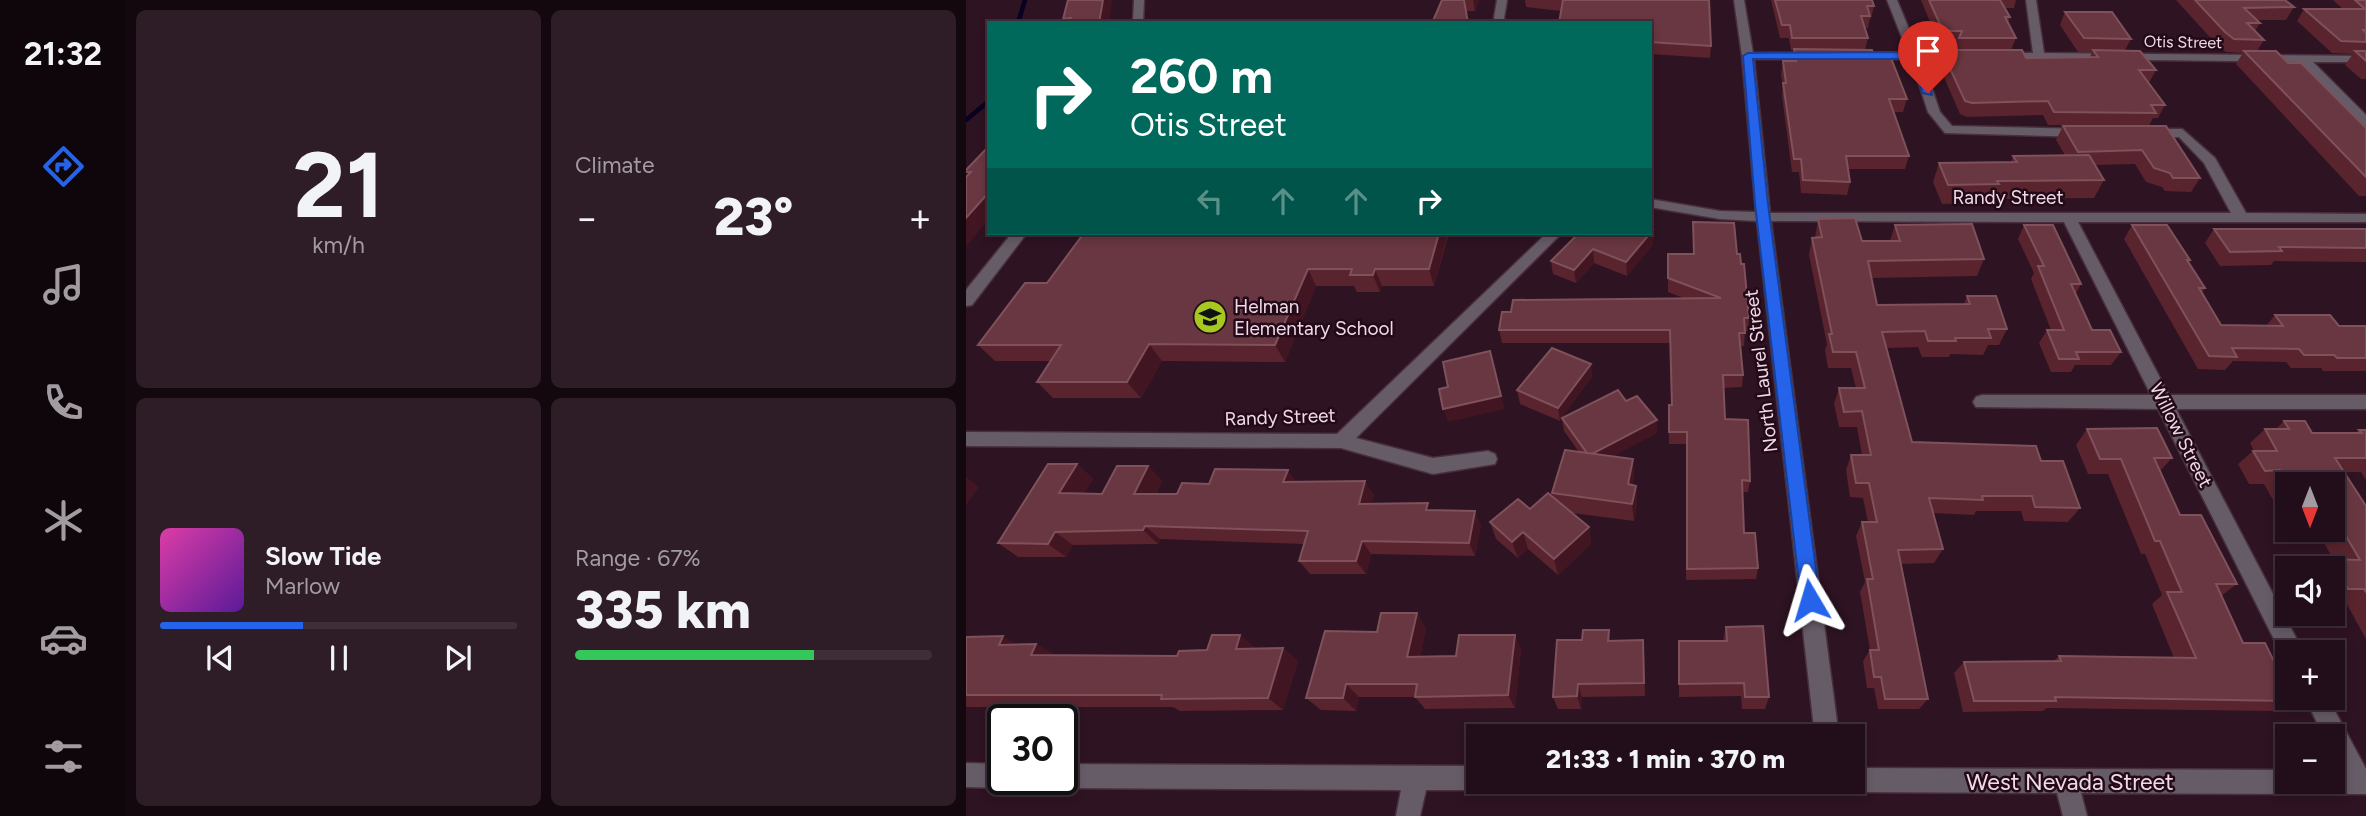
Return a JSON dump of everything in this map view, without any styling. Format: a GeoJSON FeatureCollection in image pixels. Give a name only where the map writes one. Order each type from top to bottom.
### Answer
{"type":"FeatureCollection","features":[{"type":"Feature","properties":{"kind":"street"},"geometry":{"type":"LineString","coordinates":[[1138,21],[1139,0]]}},
{"type":"Feature","properties":{"kind":"street"},"geometry":{"type":"LineString","coordinates":[[1501,21],[1499,12],[1502,0]]}},
{"type":"Feature","properties":{"kind":"street","name":"North Laurel Street"},"geometry":{"type":"LineString","coordinates":[[1739,0],[1748,56],[1763,217],[1825,724]]}},
{"type":"Feature","properties":{"kind":"street"},"geometry":{"type":"LineString","coordinates":[[1892,0],[1923,74],[1929,104],[1941,124],[1949,130],[2099,133]]}},
{"type":"Feature","properties":{"kind":"street"},"geometry":{"type":"LineString","coordinates":[[2031,0],[2039,56]]}},
{"type":"Feature","properties":{"kind":"street"},"geometry":{"type":"LineString","coordinates":[[1748,56],[1830,56]]}},
{"type":"Feature","properties":{"kind":"street","name":"Otis Street"},"geometry":{"type":"LineString","coordinates":[[1844,56],[2366,58]]}},
{"type":"Feature","properties":{"kind":"street"},"geometry":{"type":"LineString","coordinates":[[2304,59],[2366,122]]}},
{"type":"Feature","properties":{"kind":"street"},"geometry":{"type":"LineString","coordinates":[[2126,133],[2182,133],[2210,161],[2229,200],[2242,218]]}},
{"type":"Feature","properties":{"kind":"street","name":"Randy Street"},"geometry":{"type":"LineString","coordinates":[[1652,203],[1720,215],[1763,217],[2366,218]]}},
{"type":"Feature","properties":{"kind":"street","name":"Willow Street"},"geometry":{"type":"LineString","coordinates":[[2069,218],[2286,640]]}},
{"type":"Feature","properties":{"kind":"street"},"geometry":{"type":"LineString","coordinates":[[966,301],[1018,235]]}},
{"type":"Feature","properties":{"kind":"street","name":"Randy Street"},"geometry":{"type":"LineString","coordinates":[[966,439],[1341,441],[1553,235]]}},
{"type":"Feature","properties":{"kind":"street"},"geometry":{"type":"LineString","coordinates":[[1982,402],[2366,402]]}},
{"type":"Feature","properties":{"kind":"street"},"geometry":{"type":"LineString","coordinates":[[1341,441],[1433,466],[1488,459]]}},
{"type":"Feature","properties":{"kind":"street"},"geometry":{"type":"LineString","coordinates":[[2323,710],[2363,782],[2345,782]]}},
{"type":"Feature","properties":{"kind":"street"},"geometry":{"type":"LineString","coordinates":[[966,775],[987,776]]}},
{"type":"Feature","properties":{"kind":"street"},"geometry":{"type":"LineString","coordinates":[[1078,776],[1466,778]]}},
{"type":"Feature","properties":{"kind":"street"},"geometry":{"type":"LineString","coordinates":[[1408,816],[1416,778]]}},
{"type":"Feature","properties":{"kind":"street","name":"West Nevada Street"},"geometry":{"type":"LineString","coordinates":[[1865,780],[2275,782]]}},
{"type":"Feature","properties":{"kind":"street"},"geometry":{"type":"LineString","coordinates":[[2066,783],[2075,816]]}},
{"type":"Feature","properties":{"kind":"building"},"geometry":{"type":"Polygon","coordinates":[[[1068,0],[1103,0],[1099,21],[1063,19],[1068,0]]]}},
{"type":"Feature","properties":{"kind":"building"},"geometry":{"type":"Polygon","coordinates":[[[1442,0],[1464,0],[1468,21],[1433,21],[1442,0]]]}},
{"type":"Feature","properties":{"kind":"building"},"geometry":{"type":"Polygon","coordinates":[[[1563,0],[1709,0],[1711,46],[1652,42],[1652,21],[1559,21],[1563,0]]]}},
{"type":"Feature","properties":{"kind":"building"},"geometry":{"type":"Polygon","coordinates":[[[1775,0],[1872,0],[1874,6],[1867,6],[1870,16],[1861,16],[1868,38],[1792,38],[1790,25],[1782,25],[1775,0]]]}},
{"type":"Feature","properties":{"kind":"building"},"geometry":{"type":"Polygon","coordinates":[[[1929,0],[2000,0],[2010,17],[2005,17],[2016,38],[1959,38],[1962,31],[1943,31],[1929,0]]]}},
{"type":"Feature","properties":{"kind":"building"},"geometry":{"type":"Polygon","coordinates":[[[2195,0],[2285,0],[2294,7],[2244,8],[2260,23],[2247,23],[2264,40],[2234,39],[2195,0]]]}},
{"type":"Feature","properties":{"kind":"building"},"geometry":{"type":"Polygon","coordinates":[[[2355,0],[2366,0],[2366,30],[2363,30],[2366,33],[2366,42],[2341,41],[2304,9],[2365,9],[2355,0]]]}},
{"type":"Feature","properties":{"kind":"building"},"geometry":{"type":"Polygon","coordinates":[[[2065,12],[2112,12],[2131,39],[2084,38],[2065,12]]]}},
{"type":"Feature","properties":{"kind":"building"},"geometry":{"type":"Polygon","coordinates":[[[1794,49],[1872,50],[1875,58],[1891,58],[1907,99],[1889,99],[1909,156],[1846,156],[1850,182],[1803,180],[1801,159],[1794,159],[1783,83],[1786,83],[1783,61],[1796,61],[1794,49]]]}},
{"type":"Feature","properties":{"kind":"building"},"geometry":{"type":"Polygon","coordinates":[[[1953,50],[2022,50],[2026,58],[2098,57],[2093,50],[2140,51],[2156,70],[2139,70],[2165,105],[2151,105],[2156,113],[2054,112],[2048,101],[1972,103],[1965,101],[1947,62],[1953,50]]]}},
{"type":"Feature","properties":{"kind":"building"},"geometry":{"type":"Polygon","coordinates":[[[2244,51],[2276,51],[2288,63],[2301,63],[2366,128],[2366,177],[2244,51]]]}},
{"type":"Feature","properties":{"kind":"building"},"geometry":{"type":"Polygon","coordinates":[[[2355,51],[2366,51],[2366,61],[2355,51]]]}},
{"type":"Feature","properties":{"kind":"building"},"geometry":{"type":"Polygon","coordinates":[[[2063,126],[2166,126],[2200,178],[2173,178],[2170,173],[2154,168],[2142,150],[2078,152],[2063,126]]]}},
{"type":"Feature","properties":{"kind":"building"},"geometry":{"type":"Polygon","coordinates":[[[987,148],[987,194],[966,218],[966,177],[971,172],[966,170],[987,148]]]}},
{"type":"Feature","properties":{"kind":"building"},"geometry":{"type":"Polygon","coordinates":[[[2089,155],[2104,180],[1997,181],[1999,184],[1948,185],[1939,163],[2017,162],[2013,156],[2089,155]]]}},
{"type":"Feature","properties":{"kind":"building"},"geometry":{"type":"Polygon","coordinates":[[[1855,218],[1862,241],[1900,241],[1895,225],[1972,224],[1984,259],[1868,261],[1877,305],[1970,304],[1967,296],[1996,296],[2007,329],[1988,329],[1991,338],[1955,338],[1956,341],[1928,341],[1925,331],[1882,332],[1912,442],[2036,446],[2041,461],[2063,461],[2080,508],[2035,507],[2032,496],[1982,496],[1983,500],[1929,498],[1943,549],[1898,550],[1928,699],[1885,699],[1881,677],[1874,677],[1870,650],[1879,650],[1867,579],[1873,579],[1862,522],[1877,522],[1869,483],[1856,483],[1851,455],[1871,455],[1862,411],[1844,412],[1839,388],[1865,388],[1856,352],[1833,352],[1829,334],[1832,334],[1812,238],[1822,237],[1818,219],[1855,218]]]}},
{"type":"Feature","properties":{"kind":"building"},"geometry":{"type":"Polygon","coordinates":[[[1693,222],[1734,223],[1737,254],[1740,254],[1741,264],[1744,264],[1749,318],[1744,318],[1745,333],[1739,333],[1743,375],[1723,375],[1725,419],[1748,420],[1750,481],[1742,480],[1744,533],[1755,533],[1758,568],[1687,569],[1687,432],[1669,432],[1669,405],[1672,405],[1670,330],[1499,330],[1502,312],[1511,312],[1513,300],[1721,298],[1668,278],[1668,254],[1694,254],[1693,222]]]}},
{"type":"Feature","properties":{"kind":"building"},"geometry":{"type":"Polygon","coordinates":[[[2024,225],[2053,225],[2081,284],[2071,284],[2092,330],[2110,330],[2121,352],[2076,352],[2079,359],[2059,359],[2047,330],[2064,330],[2038,266],[2044,266],[2024,225]]]}},
{"type":"Feature","properties":{"kind":"building"},"geometry":{"type":"Polygon","coordinates":[[[2132,225],[2167,225],[2190,260],[2187,260],[2205,288],[2199,288],[2221,325],[2283,326],[2275,315],[2330,315],[2339,326],[2366,326],[2366,358],[2304,355],[2299,349],[2232,348],[2237,357],[2209,356],[2132,225]]]}},
{"type":"Feature","properties":{"kind":"building"},"geometry":{"type":"Polygon","coordinates":[[[2214,229],[2366,229],[2366,248],[2279,247],[2282,251],[2230,252],[2214,229]]]}},
{"type":"Feature","properties":{"kind":"building"},"geometry":{"type":"Polygon","coordinates":[[[1083,235],[1438,235],[1429,269],[1375,269],[1373,275],[1350,275],[1352,269],[1308,269],[1275,345],[1149,344],[1127,382],[1037,382],[1061,345],[978,345],[1025,283],[1047,283],[1083,235]]]}},
{"type":"Feature","properties":{"kind":"building"},"geometry":{"type":"Polygon","coordinates":[[[1577,235],[1649,235],[1626,262],[1593,249],[1574,270],[1551,261],[1577,235]]]}},
{"type":"Feature","properties":{"kind":"building"},"geometry":{"type":"Polygon","coordinates":[[[1552,348],[1591,364],[1558,408],[1517,390],[1552,348]]]}},
{"type":"Feature","properties":{"kind":"building"},"geometry":{"type":"Polygon","coordinates":[[[1490,351],[1501,396],[1443,409],[1439,389],[1448,387],[1443,362],[1490,351]]]}},
{"type":"Feature","properties":{"kind":"building"},"geometry":{"type":"Polygon","coordinates":[[[1618,390],[1626,401],[1637,396],[1657,420],[1592,454],[1587,453],[1562,418],[1618,390]]]}},
{"type":"Feature","properties":{"kind":"building"},"geometry":{"type":"Polygon","coordinates":[[[2284,421],[2305,421],[2312,433],[2362,433],[2359,430],[2366,430],[2366,458],[2335,458],[2344,472],[2265,471],[2253,451],[2277,451],[2265,429],[2289,429],[2284,421]]]}},
{"type":"Feature","properties":{"kind":"building"},"geometry":{"type":"Polygon","coordinates":[[[2157,428],[2172,458],[2154,458],[2180,515],[2201,515],[2237,584],[2216,584],[2243,643],[2265,643],[2275,663],[2275,701],[2055,697],[2056,701],[1974,701],[1964,662],[2061,661],[2059,656],[2196,658],[2167,592],[2182,592],[2160,541],[2155,541],[2121,459],[2100,459],[2087,429],[2157,428]]]}},
{"type":"Feature","properties":{"kind":"building"},"geometry":{"type":"Polygon","coordinates":[[[1565,450],[1633,459],[1628,484],[1636,486],[1632,504],[1552,493],[1565,450]]]}},
{"type":"Feature","properties":{"kind":"building"},"geometry":{"type":"Polygon","coordinates":[[[1048,464],[1077,464],[1059,493],[1102,494],[1117,466],[1148,466],[1134,494],[1177,494],[1182,483],[1209,484],[1215,469],[1288,470],[1283,482],[1365,481],[1359,504],[1428,503],[1426,510],[1475,511],[1469,543],[1362,541],[1356,561],[1299,561],[1308,531],[1145,526],[1143,530],[1055,532],[1048,544],[998,543],[1048,464]]]}},
{"type":"Feature","properties":{"kind":"building"},"geometry":{"type":"Polygon","coordinates":[[[2345,473],[2366,506],[2366,592],[2364,589],[2348,589],[2345,584],[2345,559],[2360,560],[2345,534],[2345,473]]]}},
{"type":"Feature","properties":{"kind":"building"},"geometry":{"type":"Polygon","coordinates":[[[1548,493],[1589,527],[1554,559],[1523,532],[1512,542],[1490,522],[1518,499],[1530,509],[1548,493]]]}},
{"type":"Feature","properties":{"kind":"building"},"geometry":{"type":"Polygon","coordinates":[[[1381,613],[1417,613],[1407,657],[1456,656],[1459,635],[1515,635],[1508,695],[1415,697],[1417,684],[1346,684],[1343,698],[1306,698],[1325,631],[1377,632],[1381,613]]]}},
{"type":"Feature","properties":{"kind":"building"},"geometry":{"type":"Polygon","coordinates":[[[1763,626],[1769,697],[1745,697],[1744,683],[1679,684],[1679,641],[1727,641],[1726,627],[1763,626]]]}},
{"type":"Feature","properties":{"kind":"building"},"geometry":{"type":"Polygon","coordinates":[[[1583,630],[1609,630],[1608,641],[1643,640],[1644,683],[1578,684],[1577,696],[1553,697],[1557,640],[1582,640],[1583,630]]]}},
{"type":"Feature","properties":{"kind":"building"},"geometry":{"type":"Polygon","coordinates":[[[1212,635],[1240,635],[1236,649],[1283,648],[1268,698],[966,695],[966,637],[1003,636],[999,645],[1036,644],[1031,655],[1177,656],[1179,651],[1207,650],[1212,635]]]}},
{"type":"Feature","properties":{"kind":"waterway"},"geometry":{"type":"LineString","coordinates":[[1019,21],[1025,0]]}},
{"type":"Feature","properties":{"kind":"waterway"},"geometry":{"type":"LineString","coordinates":[[966,120],[987,103]]}},
{"type":"Feature","properties":{"kind":"place","name":"Helman Elementary School"},"geometry":{"type":"Point","coordinates":[1210,317]}},
{"type":"Feature","properties":{"kind":"route"},"geometry":{"type":"LineString","coordinates":[[1810,600],[1762,204],[1747,70],[1748,56],[1913,55],[1923,74],[1928,93]]}}]}
